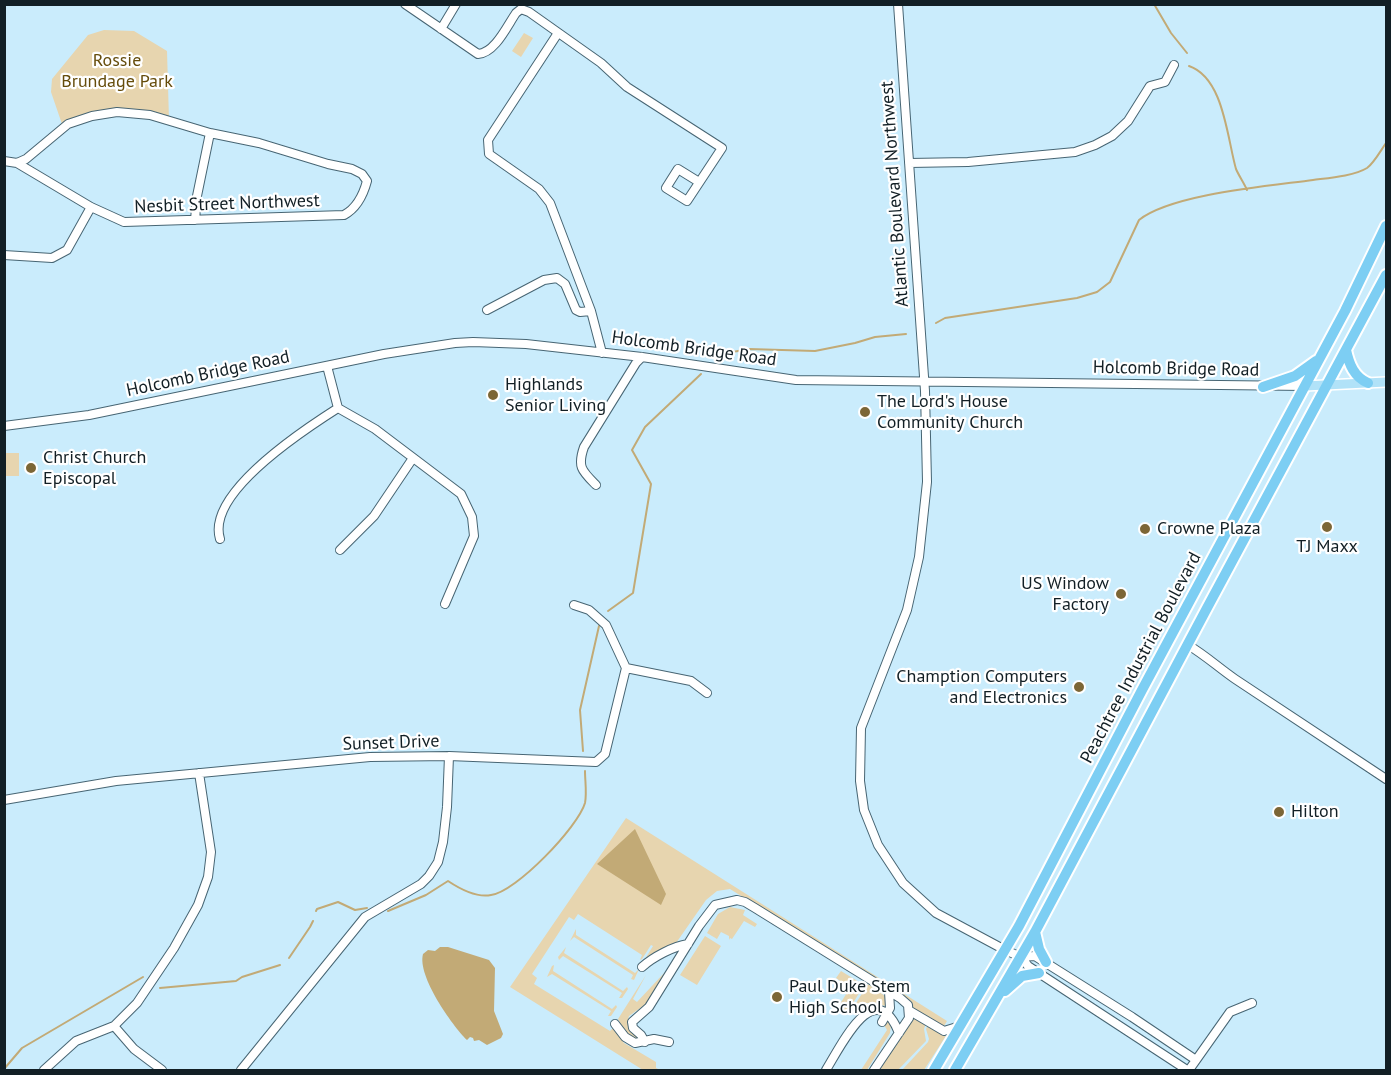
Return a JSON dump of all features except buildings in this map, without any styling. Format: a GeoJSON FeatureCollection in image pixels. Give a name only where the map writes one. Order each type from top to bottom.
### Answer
{"type":"FeatureCollection","features":[{"type":"Feature","properties":{"kind":"highway","name":"Peachtree Industrial Boulevard"},"geometry":{"type":"LineString","coordinates":[[934,1071],[1005,950],[1321,357],[1386,226]]}},
{"type":"Feature","properties":{"kind":"highway","name":"Peachtree Industrial Boulevard"},"geometry":{"type":"LineString","coordinates":[[955,1071],[1035,932],[1386,275]]}},
{"type":"Feature","properties":{"kind":"highway"},"geometry":{"type":"LineString","coordinates":[[1346,350],[1348,361],[1355,373],[1368,383]]}},
{"type":"Feature","properties":{"kind":"highway"},"geometry":{"type":"LineString","coordinates":[[1263,387],[1295,376],[1321,357]]}},
{"type":"Feature","properties":{"kind":"highway"},"geometry":{"type":"LineString","coordinates":[[1035,932],[1039,949],[1046,962]]}},
{"type":"Feature","properties":{"kind":"highway"},"geometry":{"type":"LineString","coordinates":[[1000,995],[1022,976],[1039,973]]}},
{"type":"Feature","properties":{"kind":"main road","name":"Holcomb Bridge Road"},"geometry":{"type":"LineString","coordinates":[[1305,386],[1386,381]]}},
{"type":"Feature","properties":{"kind":"street"},"geometry":{"type":"LineString","coordinates":[[405,4],[478,54],[485,54],[491,49],[516,13],[521,9],[529,12],[601,63],[627,87],[722,148],[699,182]]}},
{"type":"Feature","properties":{"kind":"street"},"geometry":{"type":"LineString","coordinates":[[441,29],[456,4]]}},
{"type":"Feature","properties":{"kind":"street","name":"Atlantic Boulevard Northwest"},"geometry":{"type":"LineString","coordinates":[[898,4],[924,382],[927,482],[919,557],[907,610],[861,728],[860,781],[864,810],[878,845],[903,884],[936,913],[1021,957]]}},
{"type":"Feature","properties":{"kind":"street"},"geometry":{"type":"LineString","coordinates":[[558,33],[488,140],[488,148],[489,154],[539,189],[550,203],[591,311],[602,353]]}},
{"type":"Feature","properties":{"kind":"street"},"geometry":{"type":"LineString","coordinates":[[909,163],[968,162],[1075,152],[1095,146],[1112,136],[1128,121],[1150,86],[1166,82],[1174,64]]}},
{"type":"Feature","properties":{"kind":"street"},"geometry":{"type":"LineString","coordinates":[[4,161],[17,163],[26,159],[66,125],[92,116],[117,112],[150,115],[210,133],[197,196],[195,220]]}},
{"type":"Feature","properties":{"kind":"street","name":"Nesbit Street Northwest"},"geometry":{"type":"LineString","coordinates":[[17,163],[91,207],[124,222],[344,215],[360,200],[367,181],[362,174],[259,143],[210,133]]}},
{"type":"Feature","properties":{"kind":"street"},"geometry":{"type":"LineString","coordinates":[[4,255],[52,258],[67,250],[91,207]]}},
{"type":"Feature","properties":{"kind":"street"},"geometry":{"type":"LineString","coordinates":[[487,310],[544,280],[557,278],[565,284],[576,310],[591,311]]}},
{"type":"Feature","properties":{"kind":"street","name":"Holcomb Bridge Road"},"geometry":{"type":"LineString","coordinates":[[4,426],[89,414],[384,354],[473,342],[526,344],[642,357],[796,381],[1305,386]]}},
{"type":"Feature","properties":{"kind":"street"},"geometry":{"type":"LineString","coordinates":[[596,484],[582,471],[580,459],[584,447],[642,357]]}},
{"type":"Feature","properties":{"kind":"street"},"geometry":{"type":"LineString","coordinates":[[327,366],[338,408],[375,429],[461,494],[472,517],[474,536],[445,604]]}},
{"type":"Feature","properties":{"kind":"street"},"geometry":{"type":"LineString","coordinates":[[220,539],[217,529],[225,508],[241,484],[268,456],[338,408]]}},
{"type":"Feature","properties":{"kind":"street"},"geometry":{"type":"LineString","coordinates":[[340,550],[374,516],[413,458]]}},
{"type":"Feature","properties":{"kind":"street"},"geometry":{"type":"LineString","coordinates":[[574,605],[589,610],[606,625],[626,668],[691,681],[707,693]]}},
{"type":"Feature","properties":{"kind":"street"},"geometry":{"type":"LineString","coordinates":[[1188,645],[1235,679],[1386,779]]}},
{"type":"Feature","properties":{"kind":"street","name":"Sunset Drive"},"geometry":{"type":"LineString","coordinates":[[4,800],[116,781],[370,756],[449,756],[596,762],[605,754],[626,668]]}},
{"type":"Feature","properties":{"kind":"street"},"geometry":{"type":"LineString","coordinates":[[241,1071],[365,917],[421,884],[429,876],[438,862],[444,840],[449,756]]}},
{"type":"Feature","properties":{"kind":"street"},"geometry":{"type":"LineString","coordinates":[[44,1071],[76,1041],[114,1026],[137,1003],[174,948],[198,905],[208,877],[211,852],[199,773]]}},
{"type":"Feature","properties":{"kind":"street"},"geometry":{"type":"LineString","coordinates":[[645,1042],[633,1028],[632,1022],[649,1007],[715,905],[737,900],[755,908],[908,1005],[909,1017],[874,1071]]}},
{"type":"Feature","properties":{"kind":"street"},"geometry":{"type":"LineString","coordinates":[[642,967],[658,955],[688,944]]}},
{"type":"Feature","properties":{"kind":"street"},"geometry":{"type":"LineString","coordinates":[[1021,957],[1035,956],[1046,962],[1196,1060]]}},
{"type":"Feature","properties":{"kind":"street"},"geometry":{"type":"LineString","coordinates":[[1021,957],[1027,965],[1188,1071],[1230,1012],[1252,1003]]}},
{"type":"Feature","properties":{"kind":"street"},"geometry":{"type":"LineString","coordinates":[[882,1022],[891,1003],[889,992]]}},
{"type":"Feature","properties":{"kind":"street"},"geometry":{"type":"LineString","coordinates":[[826,1071],[858,1020],[868,1011],[877,1009],[887,1014],[894,1020],[899,1033]]}},
{"type":"Feature","properties":{"kind":"street"},"geometry":{"type":"LineString","coordinates":[[910,1011],[944,1031],[960,1026]]}},
{"type":"Feature","properties":{"kind":"street"},"geometry":{"type":"LineString","coordinates":[[615,1024],[625,1037],[635,1043],[654,1038],[669,1042]]}},
{"type":"Feature","properties":{"kind":"street"},"geometry":{"type":"LineString","coordinates":[[114,1026],[134,1049],[162,1071]]}},
{"type":"Feature","properties":{"kind":"green space","name":"Rossie Brundage Park"},"geometry":{"type":"Polygon","coordinates":[[[104,30],[134,31],[167,51],[169,120],[117,112],[63,127],[51,92],[52,79],[88,35],[104,30]]]}},
{"type":"Feature","properties":{"kind":"green space"},"geometry":{"type":"Polygon","coordinates":[[[524,33],[533,38],[521,57],[512,51],[524,33]]]}},
{"type":"Feature","properties":{"kind":"green space"},"geometry":{"type":"Polygon","coordinates":[[[5,453],[19,453],[19,476],[5,476],[5,453]]]}},
{"type":"Feature","properties":{"kind":"green space"},"geometry":{"type":"Polygon","coordinates":[[[626,818],[947,1021],[943,1028],[930,1020],[931,1017],[929,1019],[913,1009],[912,1004],[899,994],[730,889],[717,891],[706,900],[674,946],[645,959],[653,946],[651,945],[640,960],[642,955],[578,914],[574,920],[569,917],[532,974],[537,978],[534,984],[610,1031],[615,1029],[624,1043],[656,1062],[656,1068],[660,1070],[643,1070],[510,987],[626,818]]]}},
{"type":"Feature","properties":{"kind":"green space"},"geometry":{"type":"Polygon","coordinates":[[[730,907],[745,910],[743,915],[757,924],[755,927],[744,921],[729,940],[729,936],[721,932],[717,939],[707,933],[718,914],[730,907]]]}},
{"type":"Feature","properties":{"kind":"green space"},"geometry":{"type":"Polygon","coordinates":[[[576,929],[576,935],[635,973],[639,969],[634,980],[631,979],[633,975],[574,937],[570,941],[576,929]]]}},
{"type":"Feature","properties":{"kind":"green space"},"geometry":{"type":"Polygon","coordinates":[[[705,936],[721,946],[697,985],[680,975],[705,936]]]}},
{"type":"Feature","properties":{"kind":"green space"},"geometry":{"type":"Polygon","coordinates":[[[566,947],[564,953],[623,991],[627,987],[622,998],[619,998],[622,993],[563,956],[559,960],[558,957],[566,947]]]}},
{"type":"Feature","properties":{"kind":"green space"},"geometry":{"type":"Polygon","coordinates":[[[554,965],[553,971],[612,1009],[616,1005],[611,1016],[608,1016],[611,1011],[552,974],[547,977],[554,965]]]}},
{"type":"Feature","properties":{"kind":"green space"},"geometry":{"type":"Polygon","coordinates":[[[841,971],[864,985],[847,1013],[838,1007],[850,988],[836,978],[841,971]]]}},
{"type":"Feature","properties":{"kind":"green space"},"geometry":{"type":"Polygon","coordinates":[[[665,972],[646,1004],[629,1016],[629,1028],[638,1037],[637,1040],[626,1034],[618,1019],[646,975],[633,999],[637,1002],[665,972]]]}},
{"type":"Feature","properties":{"kind":"green space"},"geometry":{"type":"Polygon","coordinates":[[[868,984],[885,996],[886,1006],[867,1003],[851,1011],[868,984]]]}},
{"type":"Feature","properties":{"kind":"green space"},"geometry":{"type":"Polygon","coordinates":[[[912,1016],[926,1023],[924,1029],[926,1041],[898,1070],[878,1070],[912,1016]]]}},
{"type":"Feature","properties":{"kind":"green space"},"geometry":{"type":"Polygon","coordinates":[[[888,1021],[891,1023],[890,1033],[867,1070],[861,1070],[887,1030],[884,1025],[888,1021]]]}},
{"type":"Feature","properties":{"kind":"green space"},"geometry":{"type":"Polygon","coordinates":[[[928,1025],[946,1036],[924,1070],[902,1070],[928,1042],[926,1029],[928,1025]]]}},
{"type":"Feature","properties":{"kind":"shaded area"},"geometry":{"type":"Polygon","coordinates":[[[635,829],[666,894],[661,905],[597,864],[635,829]]]}},
{"type":"Feature","properties":{"kind":"shaded area"},"geometry":{"type":"Polygon","coordinates":[[[440,947],[448,947],[489,960],[495,968],[494,1011],[503,1034],[501,1038],[487,1045],[479,1040],[474,1041],[470,1037],[467,1040],[445,1012],[430,987],[423,963],[423,954],[440,947]]]}},
{"type":"Feature","properties":{"kind":"waterway"},"geometry":{"type":"LineString","coordinates":[[1154,4],[1171,33],[1187,53]]}},
{"type":"Feature","properties":{"kind":"waterway"},"geometry":{"type":"LineString","coordinates":[[1189,66],[1201,73],[1217,96],[1236,169],[1247,190]]}},
{"type":"Feature","properties":{"kind":"waterway"},"geometry":{"type":"LineString","coordinates":[[936,323],[945,318],[1077,298],[1097,292],[1110,282],[1139,220],[1154,211],[1222,192],[1362,171],[1370,166],[1386,143]]}},
{"type":"Feature","properties":{"kind":"waterway"},"geometry":{"type":"LineString","coordinates":[[716,355],[749,349],[815,351],[875,337],[906,334]]}},
{"type":"Feature","properties":{"kind":"waterway"},"geometry":{"type":"LineString","coordinates":[[608,611],[633,593],[651,484],[632,450],[645,427],[701,374]]}},
{"type":"Feature","properties":{"kind":"waterway"},"geometry":{"type":"LineString","coordinates":[[583,751],[580,710],[599,626]]}},
{"type":"Feature","properties":{"kind":"waterway"},"geometry":{"type":"LineString","coordinates":[[388,911],[426,895],[448,881],[468,892],[485,896],[502,891],[515,883],[545,857],[580,814],[586,799],[585,771]]}},
{"type":"Feature","properties":{"kind":"waterway"},"geometry":{"type":"LineString","coordinates":[[316,911],[338,902],[355,910],[367,908]]}},
{"type":"Feature","properties":{"kind":"waterway"},"geometry":{"type":"LineString","coordinates":[[289,958],[313,921]]}},
{"type":"Feature","properties":{"kind":"waterway"},"geometry":{"type":"LineString","coordinates":[[160,988],[236,981],[280,965]]}},
{"type":"Feature","properties":{"kind":"waterway"},"geometry":{"type":"LineString","coordinates":[[4,1069],[22,1048],[143,977]]}},
{"type":"Feature","properties":{"kind":"place","name":"Highlands Senior Living"},"geometry":{"type":"Point","coordinates":[493,395]}},
{"type":"Feature","properties":{"kind":"place","name":"The Lord's House Community Church"},"geometry":{"type":"Point","coordinates":[865,412]}},
{"type":"Feature","properties":{"kind":"place","name":"Christ Church Episcopal"},"geometry":{"type":"Point","coordinates":[31,468]}},
{"type":"Feature","properties":{"kind":"place","name":"TJ Maxx"},"geometry":{"type":"Point","coordinates":[1327,527]}},
{"type":"Feature","properties":{"kind":"place","name":"Crowne Plaza"},"geometry":{"type":"Point","coordinates":[1145,529]}},
{"type":"Feature","properties":{"kind":"place","name":"US Window Factory"},"geometry":{"type":"Point","coordinates":[1121,594]}},
{"type":"Feature","properties":{"kind":"place","name":"Chamption Computers and Electronics"},"geometry":{"type":"Point","coordinates":[1079,687]}},
{"type":"Feature","properties":{"kind":"place","name":"Hilton"},"geometry":{"type":"Point","coordinates":[1279,812]}},
{"type":"Feature","properties":{"kind":"place","name":"Paul Duke Stem High School"},"geometry":{"type":"Point","coordinates":[777,997]}}]}
